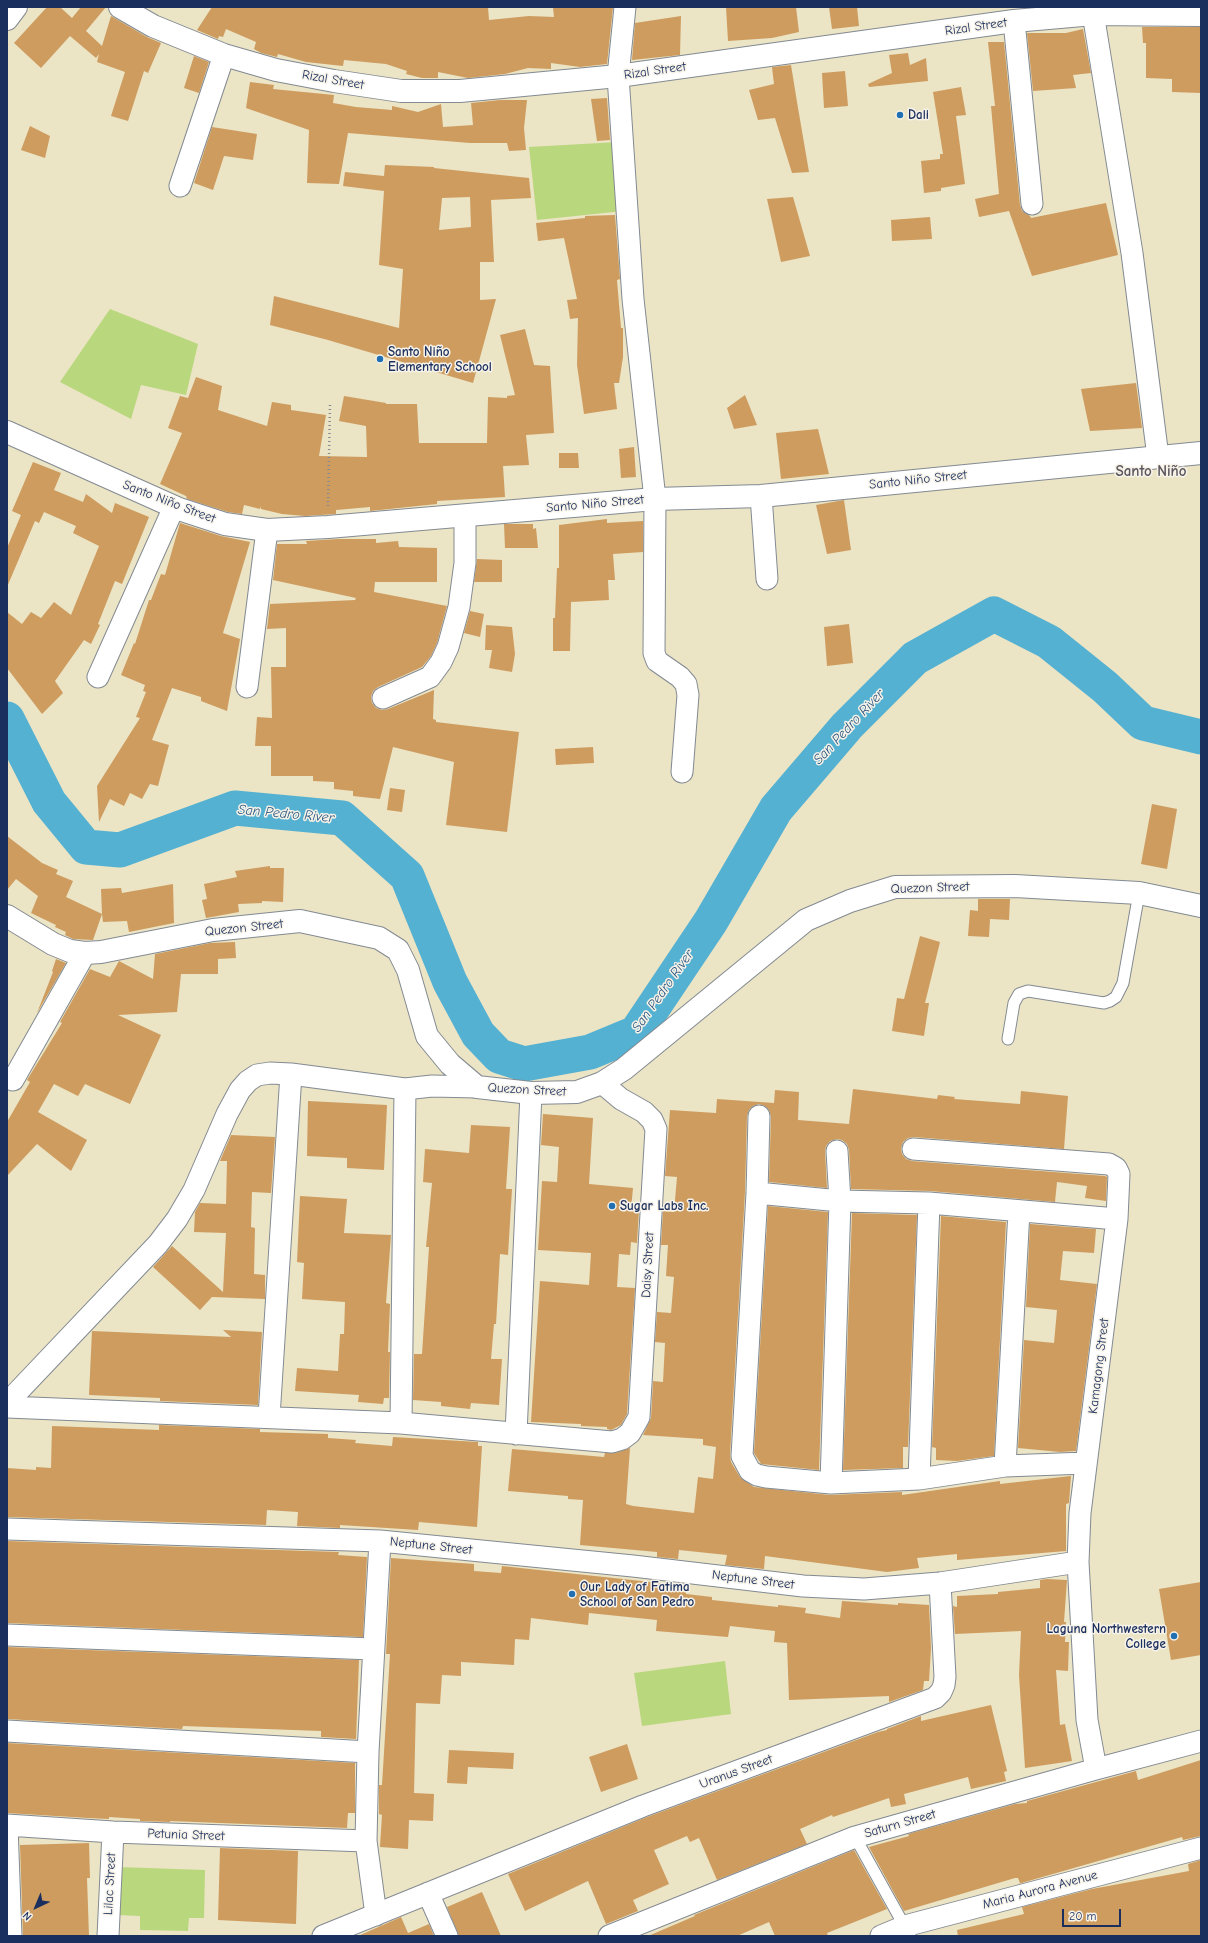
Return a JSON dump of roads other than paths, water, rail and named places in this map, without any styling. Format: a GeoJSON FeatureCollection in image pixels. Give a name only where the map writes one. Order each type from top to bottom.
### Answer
{"type":"FeatureCollection","features":[{"type":"Feature","properties":{"kind":"street"},"geometry":{"type":"LineString","coordinates":[[7,19],[16,7]]}},
{"type":"Feature","properties":{"kind":"street","name":"Rizal Street"},"geometry":{"type":"LineString","coordinates":[[120,7],[153,26],[224,55],[276,70],[334,81],[401,91],[460,92],[618,76],[1093,10],[1201,15]]}},
{"type":"Feature","properties":{"kind":"street"},"geometry":{"type":"LineString","coordinates":[[625,7],[618,76],[632,299],[655,499],[654,652],[657,661],[680,677],[686,684],[688,695],[682,772]]}},
{"type":"Feature","properties":{"kind":"street"},"geometry":{"type":"LineString","coordinates":[[1093,10],[1132,253],[1158,457]]}},
{"type":"Feature","properties":{"kind":"street"},"geometry":{"type":"LineString","coordinates":[[1014,21],[1032,204]]}},
{"type":"Feature","properties":{"kind":"street"},"geometry":{"type":"LineString","coordinates":[[180,186],[224,55]]}},
{"type":"Feature","properties":{"kind":"street","name":"Santo Niño Street"},"geometry":{"type":"LineString","coordinates":[[7,432],[174,507],[225,524],[267,530],[328,527],[655,499],[761,496],[1201,453]]}},
{"type":"Feature","properties":{"kind":"street"},"geometry":{"type":"LineString","coordinates":[[761,496],[767,580]]}},
{"type":"Feature","properties":{"kind":"street"},"geometry":{"type":"LineString","coordinates":[[98,677],[174,507]]}},
{"type":"Feature","properties":{"kind":"street"},"geometry":{"type":"LineString","coordinates":[[383,698],[430,677],[443,657],[459,607],[465,564],[465,516]]}},
{"type":"Feature","properties":{"kind":"street"},"geometry":{"type":"LineString","coordinates":[[247,687],[267,530]]}},
{"type":"Feature","properties":{"kind":"street","name":"Quezon Street"},"geometry":{"type":"LineString","coordinates":[[7,916],[53,944],[70,952],[85,953],[101,952],[213,930],[300,921],[380,938],[398,950],[408,970],[427,1036],[450,1064],[477,1087],[532,1093],[577,1092],[602,1083],[624,1070],[806,920],[850,900],[895,887],[1015,886],[1139,893],[1201,906]]}},
{"type":"Feature","properties":{"kind":"street"},"geometry":{"type":"LineString","coordinates":[[9,1081],[85,953]]}},
{"type":"Feature","properties":{"kind":"street"},"geometry":{"type":"LineString","coordinates":[[7,1404],[158,1244],[177,1219],[194,1190],[227,1114],[240,1090],[248,1081],[257,1075],[270,1073],[291,1074],[405,1089],[432,1086],[477,1087]]}},
{"type":"Feature","properties":{"kind":"street"},"geometry":{"type":"LineString","coordinates":[[269,1417],[291,1074]]}},
{"type":"Feature","properties":{"kind":"street","name":"Daisy Street"},"geometry":{"type":"LineString","coordinates":[[516,1434],[612,1442],[630,1434],[639,1417],[656,1130],[652,1120],[644,1112],[631,1105],[602,1083]]}},
{"type":"Feature","properties":{"kind":"street"},"geometry":{"type":"LineString","coordinates":[[401,1424],[405,1089]]}},
{"type":"Feature","properties":{"kind":"street"},"geometry":{"type":"LineString","coordinates":[[7,1407],[269,1417],[401,1424],[516,1434],[532,1093]]}},
{"type":"Feature","properties":{"kind":"street"},"geometry":{"type":"LineString","coordinates":[[759,1116],[757,1193],[742,1456],[750,1471],[757,1475],[831,1483],[919,1479],[1005,1466],[1086,1463]]}},
{"type":"Feature","properties":{"kind":"street","name":"Kamagong Street"},"geometry":{"type":"LineString","coordinates":[[913,1149],[1113,1166],[1119,1174],[1117,1219],[1080,1513],[1078,1562],[1087,1720],[1096,1769]]}},
{"type":"Feature","properties":{"kind":"street"},"geometry":{"type":"LineString","coordinates":[[831,1483],[840,1201],[837,1151]]}},
{"type":"Feature","properties":{"kind":"street"},"geometry":{"type":"LineString","coordinates":[[757,1193],[840,1201],[929,1203],[1117,1219]]}},
{"type":"Feature","properties":{"kind":"street"},"geometry":{"type":"LineString","coordinates":[[919,1479],[929,1203]]}},
{"type":"Feature","properties":{"kind":"street"},"geometry":{"type":"LineString","coordinates":[[1005,1466],[1019,1211]]}},
{"type":"Feature","properties":{"kind":"street","name":"Neptune Street"},"geometry":{"type":"LineString","coordinates":[[7,1529],[380,1541],[641,1567],[803,1586],[864,1589],[940,1584],[1078,1562]]}},
{"type":"Feature","properties":{"kind":"street"},"geometry":{"type":"LineString","coordinates":[[376,1915],[366,1842],[368,1752],[380,1541]]}},
{"type":"Feature","properties":{"kind":"street","name":"Uranus Street"},"geometry":{"type":"LineString","coordinates":[[326,1935],[644,1806],[935,1698],[941,1692],[945,1677],[940,1584]]}},
{"type":"Feature","properties":{"kind":"street"},"geometry":{"type":"LineString","coordinates":[[7,1635],[373,1649]]}},
{"type":"Feature","properties":{"kind":"street"},"geometry":{"type":"LineString","coordinates":[[7,1732],[368,1752]]}},
{"type":"Feature","properties":{"kind":"street","name":"Saturn Street"},"geometry":{"type":"LineString","coordinates":[[609,1936],[854,1837],[1201,1741]]}},
{"type":"Feature","properties":{"kind":"street"},"geometry":{"type":"LineString","coordinates":[[7,1825],[11,1936]]}},
{"type":"Feature","properties":{"kind":"street","name":"Petunia Street"},"geometry":{"type":"LineString","coordinates":[[7,1825],[112,1832],[366,1842]]}},
{"type":"Feature","properties":{"kind":"street","name":"Lilac Street"},"geometry":{"type":"LineString","coordinates":[[108,1936],[112,1832]]}},
{"type":"Feature","properties":{"kind":"street","name":"Maria Aurora Avenue"},"geometry":{"type":"LineString","coordinates":[[881,1936],[908,1931],[1201,1848]]}},
{"type":"Feature","properties":{"kind":"street"},"geometry":{"type":"LineString","coordinates":[[428,1893],[448,1936]]}},
{"type":"Feature","properties":{"kind":"lane"},"geometry":{"type":"LineString","coordinates":[[1008,1039],[1014,1003],[1019,994],[1028,992],[1104,1003],[1116,997],[1123,983],[1139,893]]}},
{"type":"Feature","properties":{"kind":"lane"},"geometry":{"type":"LineString","coordinates":[[854,1837],[908,1931]]}},
{"type":"Feature","properties":{"kind":"waterway","name":"San Pedro River"},"geometry":{"type":"LineString","coordinates":[[7,719],[49,802],[86,847],[120,850],[235,808],[342,818],[407,876],[450,982],[478,1034],[499,1056],[524,1064],[590,1052],[636,1033],[711,921],[776,809],[847,726],[915,658],[994,614],[1049,642],[1105,687],[1143,723],[1201,737]]}},
{"type":"Feature","properties":{"kind":"place","name":"Dali"},"geometry":{"type":"Point","coordinates":[900,115]}},
{"type":"Feature","properties":{"kind":"place","name":"Santo Niño Elementary School"},"geometry":{"type":"Point","coordinates":[380,359]}},
{"type":"Feature","properties":{"kind":"place","name":"Sugar Labs Inc."},"geometry":{"type":"Point","coordinates":[612,1206]}},
{"type":"Feature","properties":{"kind":"place","name":"Our Lady of Fatima School of San Pedro"},"geometry":{"type":"Point","coordinates":[572,1594]}},
{"type":"Feature","properties":{"kind":"place","name":"Laguna Northwestern College"},"geometry":{"type":"Point","coordinates":[1174,1636]}},
{"type":"Feature","properties":{"kind":"district","name":"Santo Niño"},"geometry":{"type":"Point","coordinates":[1151,472]}}]}
